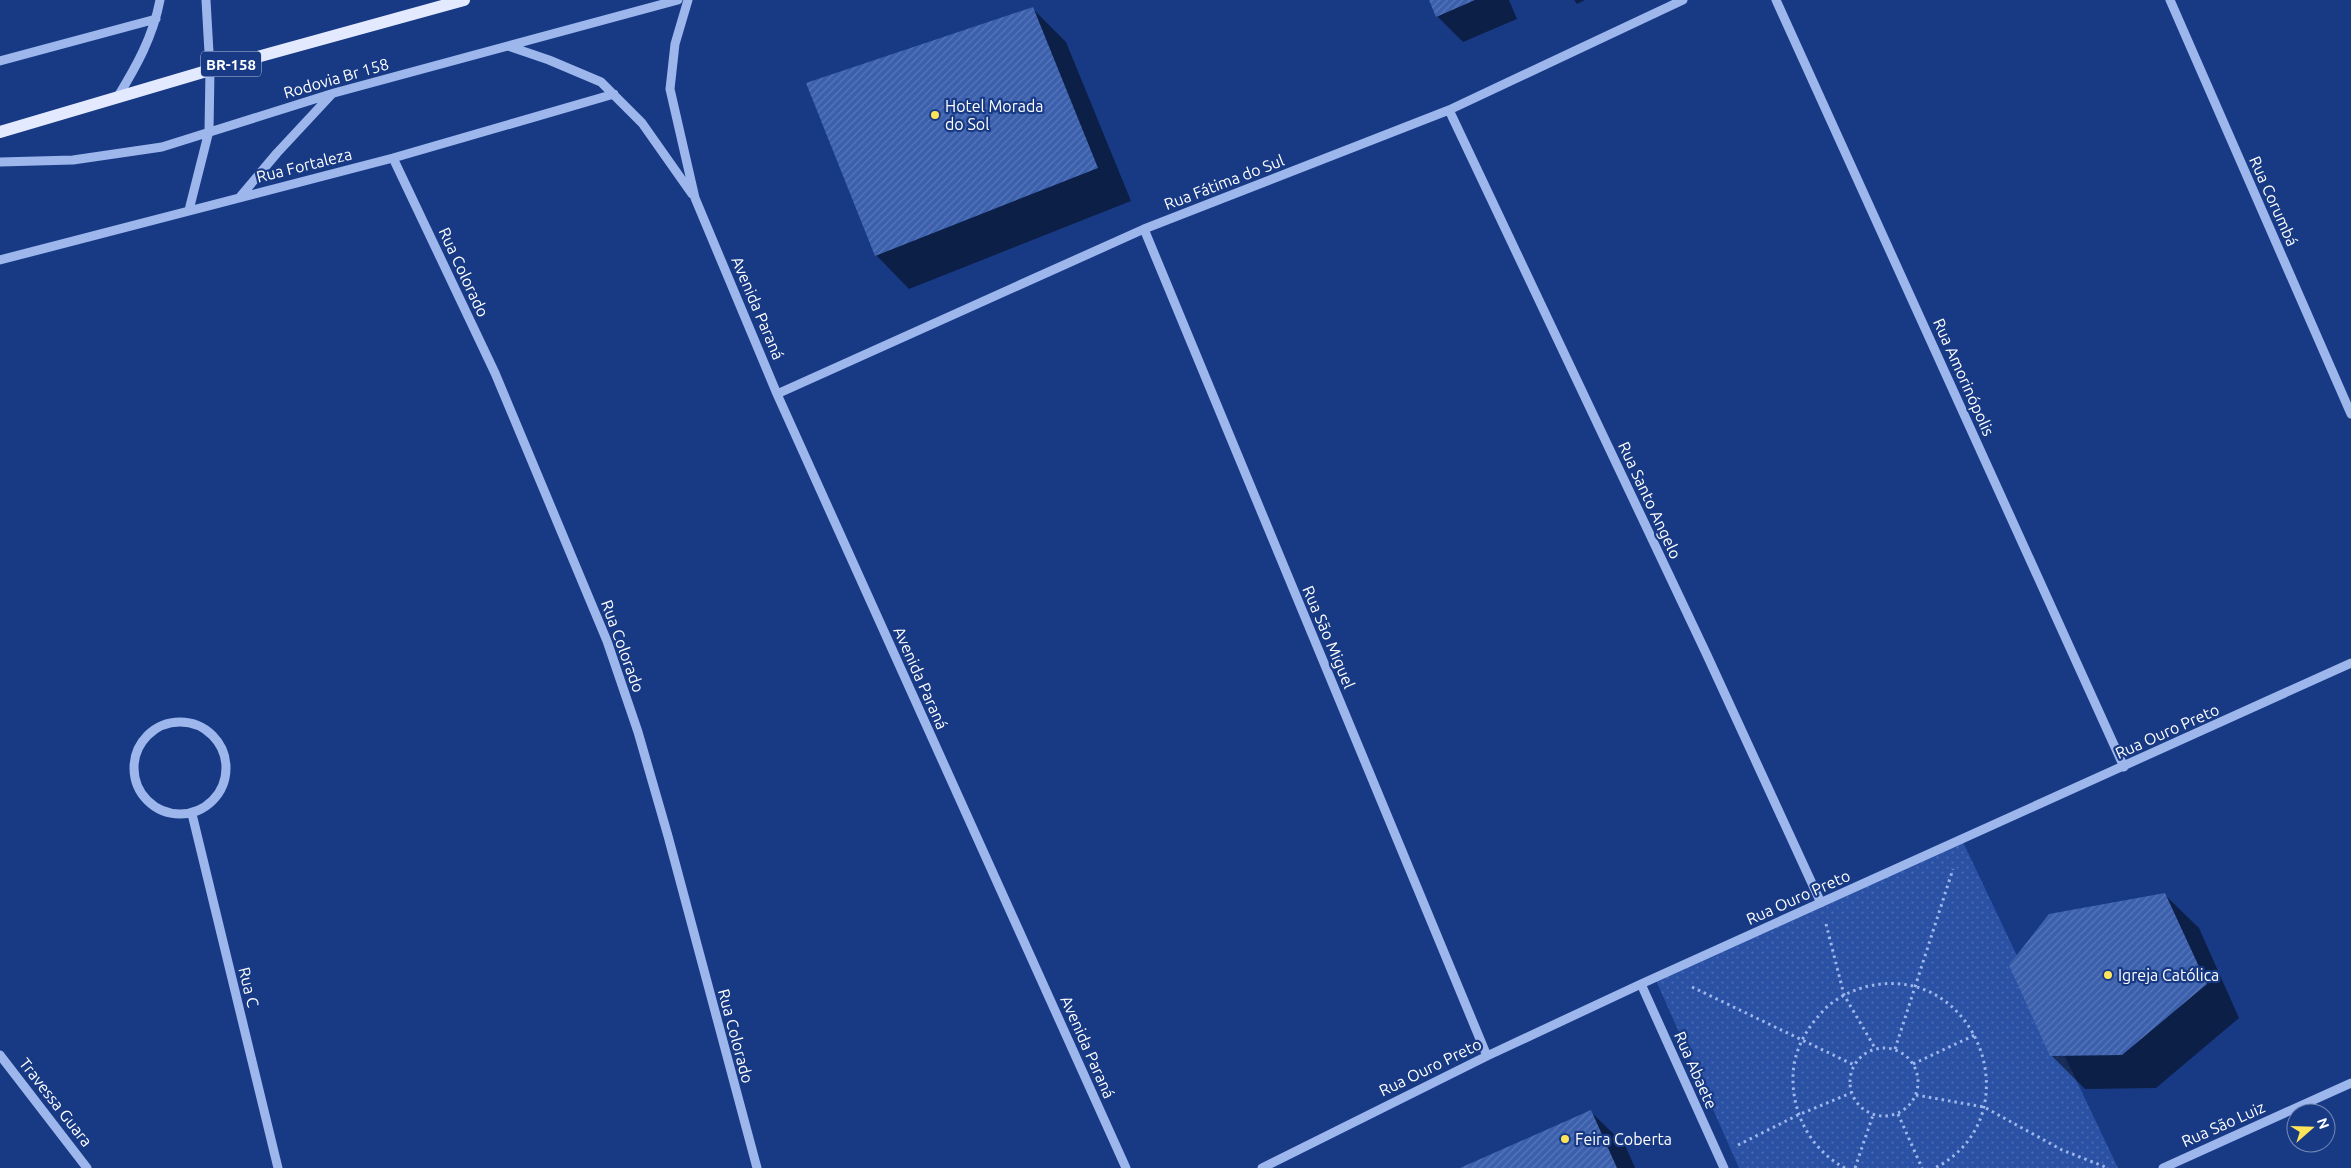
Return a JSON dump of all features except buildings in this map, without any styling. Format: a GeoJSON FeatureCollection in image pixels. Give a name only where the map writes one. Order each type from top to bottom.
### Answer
{"type":"FeatureCollection","features":[{"type":"Feature","properties":{"kind":"main road","name":"BR-158"},"geometry":{"type":"LineString","coordinates":[[0,132],[210,70],[464,0]]}},
{"type":"Feature","properties":{"kind":"street"},"geometry":{"type":"LineString","coordinates":[[117,98],[142,58],[156,19],[160,0]]}},
{"type":"Feature","properties":{"kind":"street"},"geometry":{"type":"LineString","coordinates":[[189,210],[209,131],[210,70],[206,0]]}},
{"type":"Feature","properties":{"kind":"street","name":"Rodovia Br 158"},"geometry":{"type":"LineString","coordinates":[[0,162],[65,160],[162,147],[334,93],[678,0]]}},
{"type":"Feature","properties":{"kind":"street","name":"Avenida Paraná"},"geometry":{"type":"LineString","coordinates":[[688,0],[675,44],[670,88],[695,198],[778,394],[1126,1168]]}},
{"type":"Feature","properties":{"kind":"street","name":"Rua Fátima do Sul"},"geometry":{"type":"LineString","coordinates":[[778,394],[1144,229],[1450,110],[1683,0]]}},
{"type":"Feature","properties":{"kind":"street","name":"Rua Amorinópolis"},"geometry":{"type":"LineString","coordinates":[[1776,0],[2124,767]]}},
{"type":"Feature","properties":{"kind":"street","name":"Rua Corumbá"},"geometry":{"type":"LineString","coordinates":[[2170,0],[2351,414]]}},
{"type":"Feature","properties":{"kind":"street"},"geometry":{"type":"LineString","coordinates":[[0,61],[156,19]]}},
{"type":"Feature","properties":{"kind":"street","name":"Avenida Paraná"},"geometry":{"type":"LineString","coordinates":[[508,46],[549,60],[601,82],[642,123],[695,198]]}},
{"type":"Feature","properties":{"kind":"street"},"geometry":{"type":"LineString","coordinates":[[240,197],[289,140],[334,93]]}},
{"type":"Feature","properties":{"kind":"street","name":"Rua Fortaleza"},"geometry":{"type":"LineString","coordinates":[[0,260],[393,158],[614,94]]}},
{"type":"Feature","properties":{"kind":"street","name":"Rua Santo Angelo"},"geometry":{"type":"LineString","coordinates":[[1450,110],[1706,653],[1821,903]]}},
{"type":"Feature","properties":{"kind":"street","name":"Rua Colorado"},"geometry":{"type":"LineString","coordinates":[[393,158],[495,373],[607,641],[638,732],[660,808],[757,1168]]}},
{"type":"Feature","properties":{"kind":"street","name":"Rua São Miguel"},"geometry":{"type":"LineString","coordinates":[[1144,229],[1487,1056]]}},
{"type":"Feature","properties":{"kind":"street","name":"Rua Ouro Preto"},"geometry":{"type":"LineString","coordinates":[[1262,1168],[1487,1056],[1641,984],[2351,664]]}},
{"type":"Feature","properties":{"kind":"street"},"geometry":{"type":"LineString","coordinates":[[184,722],[198,725],[210,733],[220,744],[225,758],[227,772],[223,787],[216,799],[205,808],[192,814],[176,815],[160,810],[147,800],[138,787],[134,771],[136,755],[143,741],[155,729],[169,723],[184,722]]}},
{"type":"Feature","properties":{"kind":"street","name":"Rua C"},"geometry":{"type":"LineString","coordinates":[[192,814],[278,1168]]}},
{"type":"Feature","properties":{"kind":"street","name":"Rua Abaete"},"geometry":{"type":"LineString","coordinates":[[1641,984],[1724,1168]]}},
{"type":"Feature","properties":{"kind":"street","name":"Travessa Guara"},"geometry":{"type":"LineString","coordinates":[[0,1055],[87,1168]]}},
{"type":"Feature","properties":{"kind":"street","name":"Rua São Luiz"},"geometry":{"type":"LineString","coordinates":[[2163,1168],[2351,1083]]}},
{"type":"Feature","properties":{"kind":"path"},"geometry":{"type":"LineString","coordinates":[[1895,1049],[1962,840]]}},
{"type":"Feature","properties":{"kind":"path"},"geometry":{"type":"LineString","coordinates":[[1821,903],[1844,995],[1875,1048]]}},
{"type":"Feature","properties":{"kind":"path"},"geometry":{"type":"LineString","coordinates":[[1665,974],[1854,1065]]}},
{"type":"Feature","properties":{"kind":"path"},"geometry":{"type":"LineString","coordinates":[[1845,1168],[1820,1150],[1808,1134],[1798,1115],[1793,1096],[1795,1059],[1801,1041],[1812,1023],[1826,1007],[1844,995],[1879,984],[1898,984],[1934,995],[1951,1005],[1975,1035],[1986,1070],[1984,1108],[1968,1140],[1956,1154],[1935,1168]]}},
{"type":"Feature","properties":{"kind":"path"},"geometry":{"type":"LineString","coordinates":[[1913,1064],[1975,1035]]}},
{"type":"Feature","properties":{"kind":"path"},"geometry":{"type":"LineString","coordinates":[[1875,1048],[1895,1049],[1906,1054],[1919,1078],[1916,1095],[1909,1106],[1898,1114],[1886,1117],[1873,1115],[1860,1107],[1851,1093],[1849,1078],[1854,1065],[1862,1054],[1875,1048]]}},
{"type":"Feature","properties":{"kind":"path"},"geometry":{"type":"LineString","coordinates":[[1718,1155],[1798,1115],[1851,1093]]}},
{"type":"Feature","properties":{"kind":"path"},"geometry":{"type":"LineString","coordinates":[[1916,1095],[1984,1108],[2062,1150],[2108,1168]]}},
{"type":"Feature","properties":{"kind":"path"},"geometry":{"type":"LineString","coordinates":[[1898,1114],[1922,1168]]}},
{"type":"Feature","properties":{"kind":"path"},"geometry":{"type":"LineString","coordinates":[[1856,1168],[1873,1115]]}},
{"type":"Feature","properties":{"kind":"shaded area"},"geometry":{"type":"Polygon","coordinates":[[[1962,840],[2118,1168],[1739,1168],[1655,978],[1962,840]]]}},
{"type":"Feature","properties":{"kind":"place","name":"Hotel Morada do Sol"},"geometry":{"type":"Point","coordinates":[935,115]}},
{"type":"Feature","properties":{"kind":"place","name":"Igreja Católica"},"geometry":{"type":"Point","coordinates":[2108,975]}},
{"type":"Feature","properties":{"kind":"place","name":"Feira Coberta"},"geometry":{"type":"Point","coordinates":[1565,1139]}}]}
